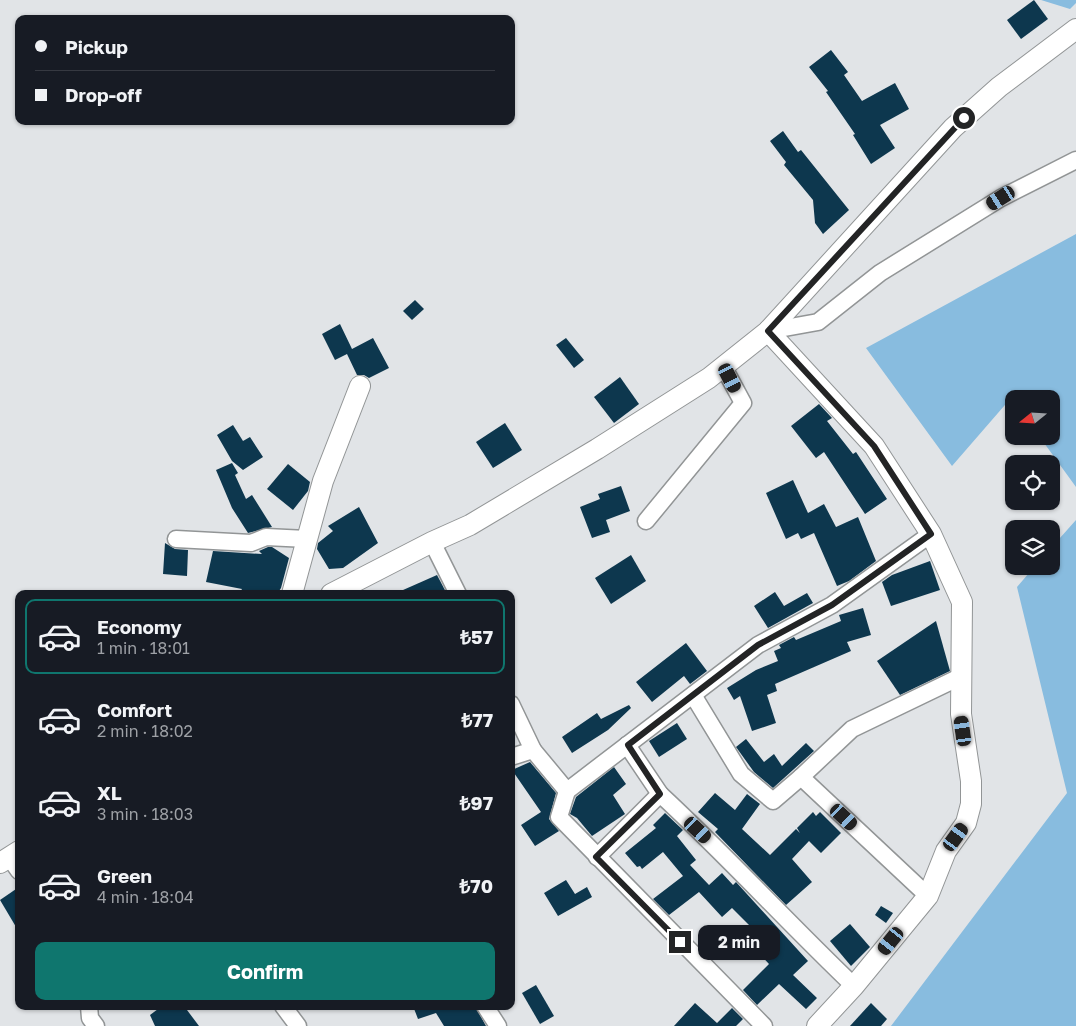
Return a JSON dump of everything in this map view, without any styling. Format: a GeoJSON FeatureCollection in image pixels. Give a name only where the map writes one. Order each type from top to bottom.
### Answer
{"type":"FeatureCollection","features":[{"type":"Feature","properties":{"kind":"street"},"geometry":{"type":"LineString","coordinates":[[338,590],[432,542],[470,525],[597,449],[709,378],[768,331],[953,128],[999,87],[1076,29]]}},
{"type":"Feature","properties":{"kind":"street"},"geometry":{"type":"LineString","coordinates":[[768,331],[818,322],[880,273],[1001,198],[1076,160]]}},
{"type":"Feature","properties":{"kind":"street"},"geometry":{"type":"LineString","coordinates":[[768,331],[874,446],[931,534],[962,602],[961,714],[971,781],[971,804],[966,823],[946,851],[928,896],[854,986],[817,1026]]}},
{"type":"Feature","properties":{"kind":"street"},"geometry":{"type":"LineString","coordinates":[[646,521],[743,403],[724,366]]}},
{"type":"Feature","properties":{"kind":"street"},"geometry":{"type":"LineString","coordinates":[[293,590],[323,480],[360,386]]}},
{"type":"Feature","properties":{"kind":"street"},"geometry":{"type":"LineString","coordinates":[[764,1026],[596,857],[559,817],[567,791],[758,645],[832,605],[931,534]]}},
{"type":"Feature","properties":{"kind":"street"},"geometry":{"type":"LineString","coordinates":[[176,539],[251,543],[266,537],[307,539]]}},
{"type":"Feature","properties":{"kind":"street"},"geometry":{"type":"LineString","coordinates":[[432,542],[456,590]]}},
{"type":"Feature","properties":{"kind":"street"},"geometry":{"type":"LineString","coordinates":[[693,695],[741,774],[773,801],[802,777],[852,729],[962,676]]}},
{"type":"Feature","properties":{"kind":"street"},"geometry":{"type":"LineString","coordinates":[[515,712],[533,750],[567,791]]}},
{"type":"Feature","properties":{"kind":"street"},"geometry":{"type":"LineString","coordinates":[[628,745],[660,794],[724,854],[787,922],[854,986]]}},
{"type":"Feature","properties":{"kind":"street"},"geometry":{"type":"LineString","coordinates":[[515,756],[533,750]]}},
{"type":"Feature","properties":{"kind":"street"},"geometry":{"type":"LineString","coordinates":[[802,777],[928,896]]}},
{"type":"Feature","properties":{"kind":"street"},"geometry":{"type":"LineString","coordinates":[[596,857],[660,794]]}},
{"type":"Feature","properties":{"kind":"street"},"geometry":{"type":"LineString","coordinates":[[89,1010],[90,1018],[96,1026]]}},
{"type":"Feature","properties":{"kind":"street"},"geometry":{"type":"LineString","coordinates":[[286,1010],[298,1026]]}},
{"type":"Feature","properties":{"kind":"street"},"geometry":{"type":"LineString","coordinates":[[488,1010],[498,1026]]}},
{"type":"Feature","properties":{"kind":"shaded area"},"geometry":{"type":"Polygon","coordinates":[[[1041,0],[1076,0],[1076,3],[1070,9],[1041,0]]]}},
{"type":"Feature","properties":{"kind":"shaded area"},"geometry":{"type":"Polygon","coordinates":[[[1076,234],[1076,487],[1060,465],[1060,455],[1053,455],[1046,445],[1060,445],[1060,390],[1005,390],[1005,405],[952,466],[866,348],[1076,234]]]}},
{"type":"Feature","properties":{"kind":"shaded area"},"geometry":{"type":"Polygon","coordinates":[[[1076,520],[1076,1026],[891,1026],[1067,793],[1017,587],[1027,575],[1060,575],[1060,538],[1076,520]]]}},
{"type":"Feature","properties":{"kind":"building"},"geometry":{"type":"Polygon","coordinates":[[[1034,0],[1048,19],[1021,39],[1007,20],[1034,0]]]}},
{"type":"Feature","properties":{"kind":"building"},"geometry":{"type":"Polygon","coordinates":[[[831,50],[848,72],[844,75],[862,101],[895,83],[909,109],[880,125],[895,148],[871,164],[853,135],[855,134],[826,92],[828,91],[809,67],[831,50]]]}},
{"type":"Feature","properties":{"kind":"building"},"geometry":{"type":"Polygon","coordinates":[[[783,131],[798,152],[801,150],[849,210],[823,234],[815,223],[813,200],[784,165],[786,162],[770,141],[783,131]]]}},
{"type":"Feature","properties":{"kind":"building"},"geometry":{"type":"Polygon","coordinates":[[[415,300],[424,309],[412,320],[403,311],[415,300]]]}},
{"type":"Feature","properties":{"kind":"building"},"geometry":{"type":"Polygon","coordinates":[[[340,324],[352,349],[373,338],[389,368],[369,378],[364,375],[357,375],[347,354],[335,360],[322,334],[340,324]]]}},
{"type":"Feature","properties":{"kind":"building"},"geometry":{"type":"Polygon","coordinates":[[[566,338],[584,360],[574,368],[556,345],[566,338]]]}},
{"type":"Feature","properties":{"kind":"building"},"geometry":{"type":"Polygon","coordinates":[[[620,377],[639,404],[614,423],[594,397],[620,377]]]}},
{"type":"Feature","properties":{"kind":"building"},"geometry":{"type":"Polygon","coordinates":[[[819,404],[832,418],[827,421],[853,454],[856,452],[887,499],[865,514],[824,452],[816,458],[791,426],[819,404]]]}},
{"type":"Feature","properties":{"kind":"building"},"geometry":{"type":"Polygon","coordinates":[[[505,423],[522,450],[493,468],[476,442],[505,423]]]}},
{"type":"Feature","properties":{"kind":"building"},"geometry":{"type":"Polygon","coordinates":[[[233,425],[243,441],[250,437],[263,457],[243,470],[232,461],[217,435],[233,425]]]}},
{"type":"Feature","properties":{"kind":"building"},"geometry":{"type":"Polygon","coordinates":[[[232,463],[238,473],[235,475],[246,499],[252,495],[272,527],[248,533],[232,508],[216,470],[232,463]]]}},
{"type":"Feature","properties":{"kind":"building"},"geometry":{"type":"Polygon","coordinates":[[[288,464],[310,482],[308,491],[293,510],[267,489],[288,464]]]}},
{"type":"Feature","properties":{"kind":"building"},"geometry":{"type":"Polygon","coordinates":[[[793,480],[808,513],[824,504],[836,527],[858,517],[876,561],[849,581],[837,586],[814,533],[801,539],[798,533],[786,539],[766,493],[793,480]]]}},
{"type":"Feature","properties":{"kind":"building"},"geometry":{"type":"Polygon","coordinates":[[[621,486],[630,511],[606,520],[610,532],[592,538],[580,507],[600,499],[598,494],[621,486]]]}},
{"type":"Feature","properties":{"kind":"building"},"geometry":{"type":"Polygon","coordinates":[[[359,507],[378,543],[343,568],[329,569],[317,549],[318,543],[333,531],[328,526],[359,507]]]}},
{"type":"Feature","properties":{"kind":"building"},"geometry":{"type":"Polygon","coordinates":[[[165,543],[175,549],[188,550],[187,576],[163,574],[165,543]]]}},
{"type":"Feature","properties":{"kind":"building"},"geometry":{"type":"Polygon","coordinates":[[[272,547],[289,558],[280,590],[241,590],[206,582],[213,551],[262,554],[259,551],[272,547]]]}},
{"type":"Feature","properties":{"kind":"building"},"geometry":{"type":"Polygon","coordinates":[[[631,555],[646,581],[611,604],[595,578],[631,555]]]}},
{"type":"Feature","properties":{"kind":"building"},"geometry":{"type":"Polygon","coordinates":[[[930,561],[940,590],[891,606],[882,582],[892,575],[930,561]]]}},
{"type":"Feature","properties":{"kind":"building"},"geometry":{"type":"Polygon","coordinates":[[[437,575],[445,590],[403,590],[437,575]]]}},
{"type":"Feature","properties":{"kind":"building"},"geometry":{"type":"Polygon","coordinates":[[[775,592],[784,606],[807,593],[813,603],[768,628],[754,606],[775,592]]]}},
{"type":"Feature","properties":{"kind":"building"},"geometry":{"type":"Polygon","coordinates":[[[863,608],[871,635],[847,642],[851,651],[775,684],[777,691],[767,695],[776,723],[752,731],[740,696],[734,700],[727,688],[756,670],[778,661],[774,651],[781,648],[779,645],[794,637],[796,640],[841,621],[839,615],[863,608]]]}},
{"type":"Feature","properties":{"kind":"building"},"geometry":{"type":"Polygon","coordinates":[[[936,621],[950,671],[900,695],[877,661],[936,621]]]}},
{"type":"Feature","properties":{"kind":"building"},"geometry":{"type":"Polygon","coordinates":[[[686,643],[707,671],[690,684],[684,676],[652,702],[636,682],[686,643]]]}},
{"type":"Feature","properties":{"kind":"building"},"geometry":{"type":"Polygon","coordinates":[[[629,705],[631,708],[608,730],[572,753],[562,737],[597,713],[601,719],[629,705]]]}},
{"type":"Feature","properties":{"kind":"building"},"geometry":{"type":"Polygon","coordinates":[[[677,723],[687,739],[659,757],[649,741],[677,723]]]}},
{"type":"Feature","properties":{"kind":"building"},"geometry":{"type":"Polygon","coordinates":[[[746,739],[764,762],[774,754],[782,766],[806,743],[814,751],[773,788],[754,772],[736,747],[746,739]]]}},
{"type":"Feature","properties":{"kind":"building"},"geometry":{"type":"Polygon","coordinates":[[[530,762],[556,793],[549,819],[559,831],[535,846],[521,825],[541,812],[515,774],[515,769],[530,762]]]}},
{"type":"Feature","properties":{"kind":"building"},"geometry":{"type":"Polygon","coordinates":[[[614,767],[626,784],[613,795],[625,814],[592,836],[577,818],[570,814],[576,797],[614,767]]]}},
{"type":"Feature","properties":{"kind":"building"},"geometry":{"type":"Polygon","coordinates":[[[715,793],[735,810],[747,794],[760,804],[742,829],[770,855],[796,829],[800,833],[797,828],[813,812],[816,816],[820,812],[841,833],[821,853],[809,841],[792,859],[812,882],[786,905],[715,832],[718,829],[698,812],[715,793]]]}},
{"type":"Feature","properties":{"kind":"building"},"geometry":{"type":"Polygon","coordinates":[[[665,813],[683,830],[677,836],[696,860],[690,865],[709,885],[722,873],[733,885],[736,882],[808,961],[793,975],[817,998],[806,1009],[779,984],[757,1005],[743,990],[769,964],[743,936],[752,928],[732,908],[722,917],[699,892],[669,915],[653,899],[683,876],[663,852],[642,869],[640,866],[637,867],[625,853],[656,828],[653,825],[665,813]]]}},
{"type":"Feature","properties":{"kind":"building"},"geometry":{"type":"Polygon","coordinates":[[[566,880],[575,894],[587,887],[592,897],[558,916],[544,893],[566,880]]]}},
{"type":"Feature","properties":{"kind":"building"},"geometry":{"type":"Polygon","coordinates":[[[15,890],[15,925],[0,900],[15,890]]]}},
{"type":"Feature","properties":{"kind":"building"},"geometry":{"type":"Polygon","coordinates":[[[881,906],[893,913],[886,923],[875,915],[881,906]]]}},
{"type":"Feature","properties":{"kind":"building"},"geometry":{"type":"Polygon","coordinates":[[[850,924],[870,947],[851,966],[830,941],[850,924]]]}},
{"type":"Feature","properties":{"kind":"building"},"geometry":{"type":"Polygon","coordinates":[[[536,985],[554,1016],[540,1024],[522,993],[536,985]]]}},
{"type":"Feature","properties":{"kind":"building"},"geometry":{"type":"Polygon","coordinates":[[[695,1003],[717,1023],[732,1008],[743,1019],[736,1026],[674,1026],[695,1003]]]}},
{"type":"Feature","properties":{"kind":"building"},"geometry":{"type":"Polygon","coordinates":[[[871,1003],[887,1019],[881,1026],[850,1026],[871,1003]]]}},
{"type":"Feature","properties":{"kind":"building"},"geometry":{"type":"Polygon","coordinates":[[[157,1010],[187,1010],[199,1026],[155,1026],[150,1015],[157,1010]]]}},
{"type":"Feature","properties":{"kind":"building"},"geometry":{"type":"Polygon","coordinates":[[[415,1010],[477,1010],[486,1026],[444,1026],[436,1013],[418,1019],[415,1010]]]}},
{"type":"Feature","properties":{"kind":"route"},"geometry":{"type":"LineString","coordinates":[[680,942],[596,857],[660,794],[628,745],[758,645],[832,605],[931,534],[874,446],[768,331],[964,118]]}}]}
